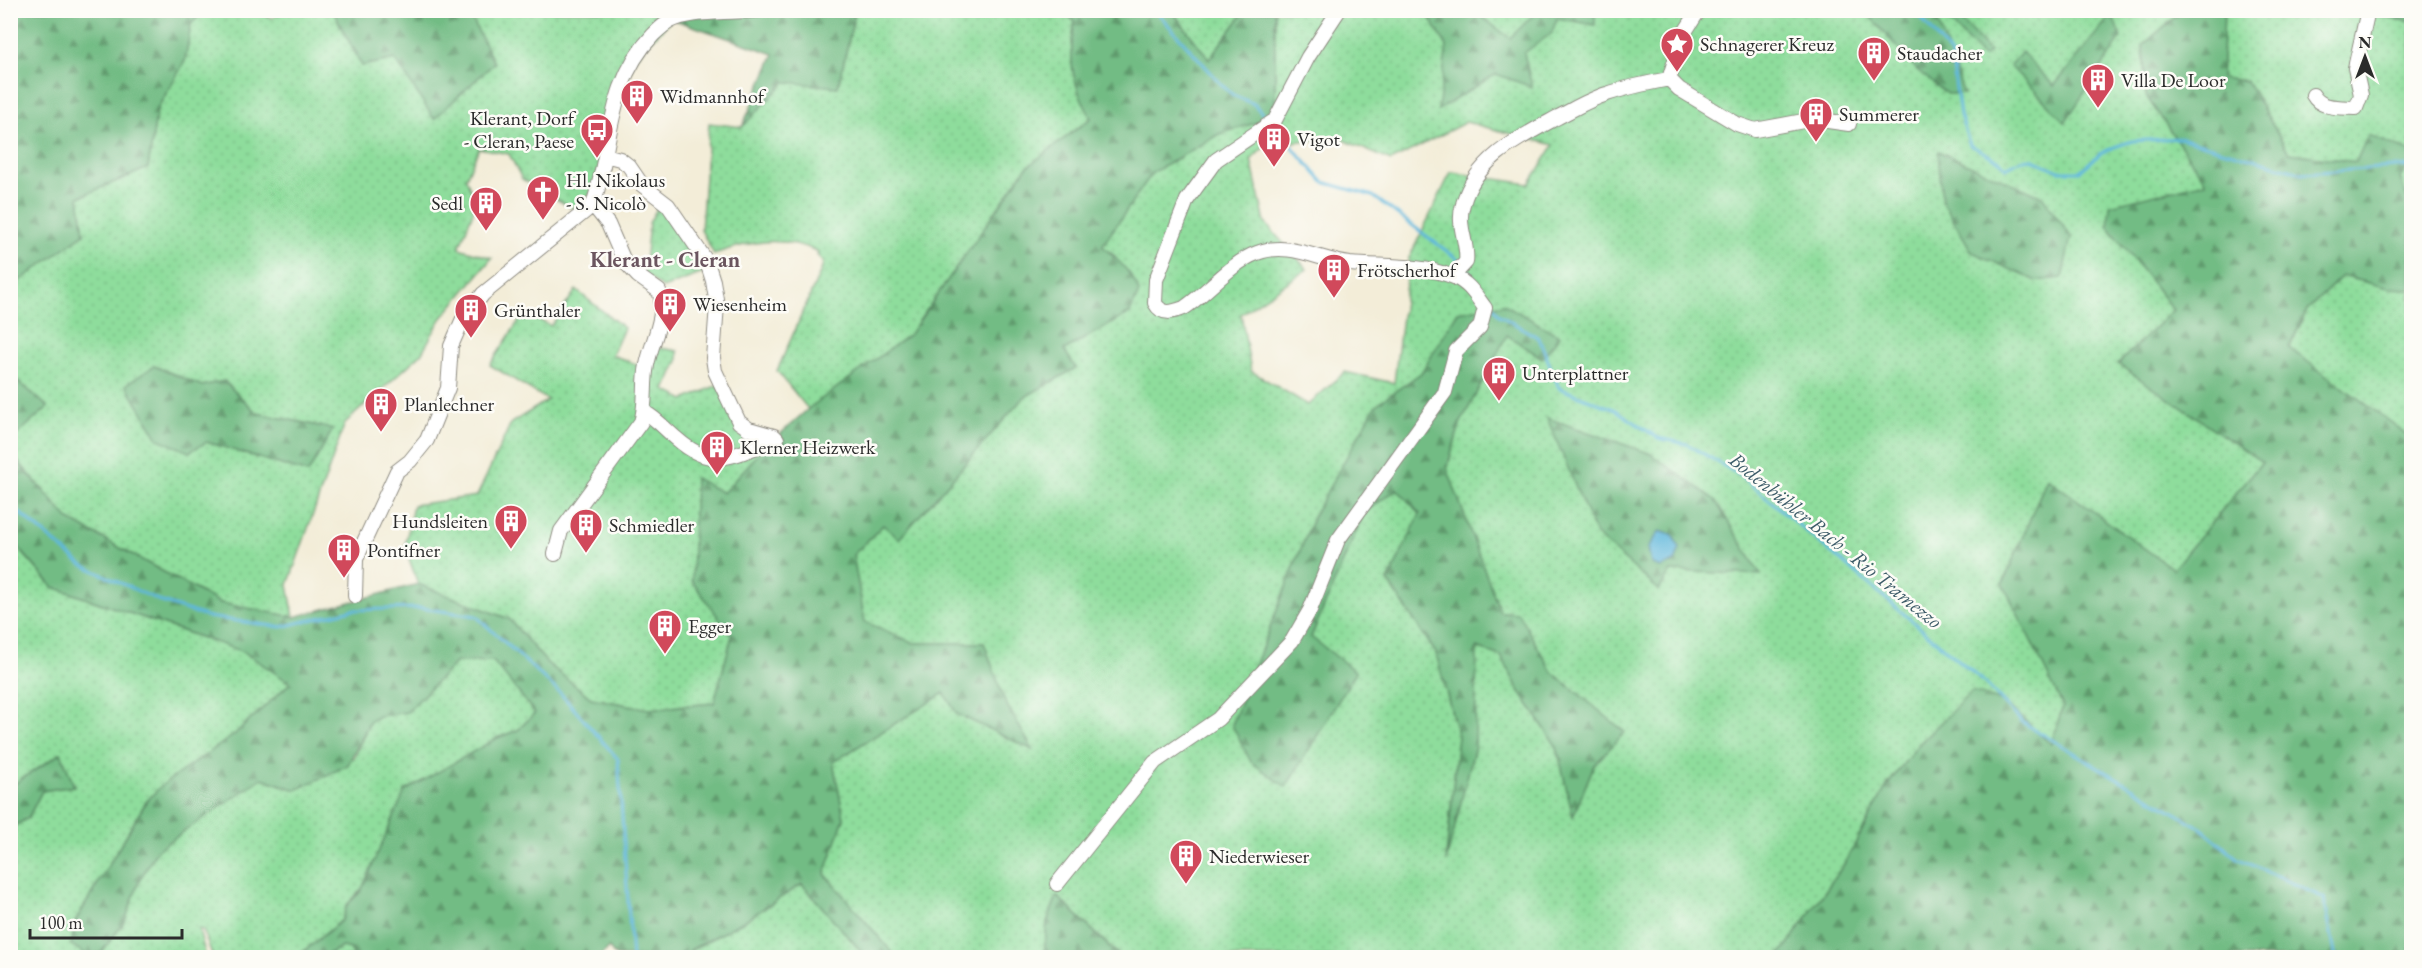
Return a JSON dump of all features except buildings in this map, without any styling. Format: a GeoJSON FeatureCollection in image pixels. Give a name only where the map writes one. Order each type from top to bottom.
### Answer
{"type":"FeatureCollection","features":[{"type":"Feature","properties":{"kind":"street"},"geometry":{"type":"LineString","coordinates":[[356,596],[356,558],[396,471],[410,461],[427,440],[448,388],[451,346],[462,321],[483,294],[593,205],[617,93],[634,59],[662,26],[672,19],[690,15],[761,10]]}},
{"type":"Feature","properties":{"kind":"street"},"geometry":{"type":"LineString","coordinates":[[1339,10],[1308,57],[1271,124],[1232,147],[1216,160],[1186,200],[1156,280],[1154,295],[1158,308],[1172,313],[1184,308],[1250,256],[1269,249],[1294,249],[1350,264],[1460,270]]}},
{"type":"Feature","properties":{"kind":"street"},"geometry":{"type":"LineString","coordinates":[[1669,79],[1683,35],[1699,10]]}},
{"type":"Feature","properties":{"kind":"street"},"geometry":{"type":"LineString","coordinates":[[2313,95],[2316,102],[2327,106],[2356,108],[2361,95],[2355,68],[2368,10]]}},
{"type":"Feature","properties":{"kind":"street"},"geometry":{"type":"LineString","coordinates":[[1669,79],[1679,89],[1755,130],[1814,119],[1849,124]]}},
{"type":"Feature","properties":{"kind":"street"},"geometry":{"type":"LineString","coordinates":[[1057,884],[1155,762],[1218,719],[1292,641],[1310,610],[1338,540],[1445,392],[1456,351],[1480,327],[1485,308],[1460,270],[1463,204],[1479,172],[1494,156],[1521,137],[1587,102],[1626,88],[1669,79]]}},
{"type":"Feature","properties":{"kind":"street"},"geometry":{"type":"LineString","coordinates":[[605,155],[620,159],[629,166],[642,185],[668,205],[706,262],[717,297],[713,358],[715,371],[739,422],[749,429],[774,436],[777,439],[734,454],[706,458],[690,451],[644,412]]}},
{"type":"Feature","properties":{"kind":"street"},"geometry":{"type":"LineString","coordinates":[[555,554],[561,531],[633,434],[644,412],[647,366],[660,311],[661,294],[624,261],[608,224],[593,205]]}},
{"type":"Feature","properties":{"kind":"green space"},"geometry":{"type":"Polygon","coordinates":[[[11,10],[205,11],[191,24],[185,61],[157,109],[148,168],[79,197],[84,234],[11,287],[11,10]]]}},
{"type":"Feature","properties":{"kind":"green space"},"geometry":{"type":"Polygon","coordinates":[[[694,10],[850,10],[854,17],[838,87],[785,82],[742,127],[774,54],[672,19],[694,10]]]}},
{"type":"Feature","properties":{"kind":"green space"},"geometry":{"type":"Polygon","coordinates":[[[1056,10],[1075,20],[1072,47],[1073,70],[1079,92],[1092,117],[1026,168],[910,334],[808,409],[777,371],[823,262],[817,255],[819,252],[792,243],[779,242],[754,243],[714,254],[701,230],[709,123],[742,127],[785,81],[838,87],[854,17],[850,11],[1056,10]]]}},
{"type":"Feature","properties":{"kind":"green space"},"geometry":{"type":"Polygon","coordinates":[[[205,11],[250,11],[272,18],[284,11],[333,11],[362,66],[395,59],[494,63],[468,11],[694,11],[672,19],[634,59],[593,192],[572,208],[522,179],[509,154],[479,148],[466,178],[476,204],[459,248],[492,258],[441,319],[421,354],[345,423],[288,585],[294,617],[220,603],[69,520],[11,453],[10,440],[48,407],[11,375],[11,287],[84,234],[79,197],[148,168],[157,109],[185,61],[191,24],[205,11]],[[154,366],[207,442],[308,473],[333,429],[257,413],[224,381],[202,386],[154,366]]]}},
{"type":"Feature","properties":{"kind":"green space"},"geometry":{"type":"Polygon","coordinates":[[[333,11],[468,11],[494,63],[434,119],[395,59],[362,66],[333,11]]]}},
{"type":"Feature","properties":{"kind":"green space"},"geometry":{"type":"Polygon","coordinates":[[[1056,11],[1172,11],[1209,59],[1245,11],[1275,11],[1275,117],[1219,134],[1152,173],[1102,246],[1124,267],[1139,292],[1130,313],[1064,350],[1076,368],[1023,398],[899,539],[883,525],[853,555],[865,622],[914,643],[984,643],[1005,702],[1033,750],[957,714],[944,693],[833,762],[844,818],[825,874],[896,957],[866,957],[802,884],[744,921],[690,950],[694,957],[616,957],[609,948],[598,958],[354,958],[351,949],[342,947],[321,957],[297,957],[342,920],[347,905],[361,891],[405,791],[497,738],[518,730],[535,713],[493,661],[456,662],[407,712],[379,716],[370,721],[348,765],[296,790],[262,778],[157,850],[140,879],[125,921],[101,953],[87,955],[71,945],[75,922],[146,802],[161,786],[234,735],[290,683],[244,652],[53,587],[11,539],[10,453],[69,520],[220,603],[294,617],[418,584],[509,619],[547,663],[591,698],[649,709],[714,703],[732,636],[692,581],[695,478],[723,493],[759,453],[808,409],[910,334],[1026,168],[1091,118],[1079,93],[1073,71],[1072,48],[1075,21],[1056,11]]]}},
{"type":"Feature","properties":{"kind":"green space"},"geometry":{"type":"Polygon","coordinates":[[[1172,11],[1245,11],[1209,59],[1172,11]]]}},
{"type":"Feature","properties":{"kind":"green space"},"geometry":{"type":"Polygon","coordinates":[[[1275,11],[2182,11],[2143,45],[2146,96],[2206,182],[2108,226],[2173,310],[2118,364],[2262,462],[2173,569],[2047,479],[2003,583],[2063,706],[2051,744],[2004,702],[1972,692],[1917,746],[1887,786],[1844,864],[1779,957],[1536,958],[1534,951],[1505,953],[1501,958],[1121,957],[1057,896],[1047,922],[1044,957],[896,957],[825,874],[844,818],[833,762],[944,693],[957,714],[1032,749],[1005,702],[984,643],[914,643],[864,622],[853,555],[883,525],[900,538],[1023,398],[1076,368],[1064,350],[1130,313],[1115,256],[1102,246],[1152,173],[1219,134],[1275,117],[1275,11]],[[1466,122],[1391,161],[1337,137],[1266,145],[1251,160],[1265,223],[1307,269],[1241,314],[1251,371],[1308,405],[1345,372],[1394,383],[1409,258],[1451,172],[1529,184],[1554,145],[1466,122]],[[1458,312],[1421,373],[1376,405],[1315,513],[1232,725],[1311,637],[1364,513],[1397,489],[1421,514],[1388,581],[1436,653],[1458,736],[1446,856],[1475,746],[1476,648],[1501,656],[1519,690],[1557,747],[1573,815],[1594,765],[1624,732],[1552,672],[1518,613],[1500,612],[1447,469],[1460,424],[1507,334],[1560,337],[1458,312]]]}},
{"type":"Feature","properties":{"kind":"green space"},"geometry":{"type":"Polygon","coordinates":[[[1425,11],[1474,11],[1510,38],[1537,11],[1595,11],[1595,25],[1557,18],[1552,33],[1524,53],[1532,87],[1496,74],[1438,110],[1447,46],[1425,11]]]}},
{"type":"Feature","properties":{"kind":"green space"},"geometry":{"type":"Polygon","coordinates":[[[1865,11],[1934,11],[1964,94],[1947,94],[1917,70],[1865,11]]]}},
{"type":"Feature","properties":{"kind":"green space"},"geometry":{"type":"Polygon","coordinates":[[[1939,11],[1953,11],[1990,52],[1983,57],[1939,11]]]}},
{"type":"Feature","properties":{"kind":"green space"},"geometry":{"type":"Polygon","coordinates":[[[2182,11],[2224,11],[2221,78],[2247,81],[2289,153],[2356,162],[2368,135],[2411,152],[2411,161],[2400,178],[2411,210],[2411,289],[2389,288],[2342,276],[2307,310],[2289,348],[2411,437],[2411,957],[1779,957],[1844,864],[1887,786],[1917,746],[1972,691],[2004,702],[2051,744],[2063,706],[2003,584],[2047,478],[2173,569],[2262,462],[2118,364],[2173,310],[2108,226],[2110,205],[2206,182],[2146,96],[2143,45],[2182,11]]]}},
{"type":"Feature","properties":{"kind":"green space"},"geometry":{"type":"Polygon","coordinates":[[[2224,11],[2372,11],[2372,14],[2411,22],[2411,152],[2368,136],[2356,162],[2289,153],[2247,81],[2221,79],[2224,11]]]}},
{"type":"Feature","properties":{"kind":"green space"},"geometry":{"type":"Polygon","coordinates":[[[2372,11],[2411,11],[2411,22],[2371,14],[2372,11]]]}},
{"type":"Feature","properties":{"kind":"green space"},"geometry":{"type":"Polygon","coordinates":[[[2112,14],[2121,38],[2065,122],[2010,66],[2022,52],[2054,86],[2112,14]]]}},
{"type":"Feature","properties":{"kind":"green space"},"geometry":{"type":"Polygon","coordinates":[[[1938,151],[2043,197],[2071,237],[2062,278],[2036,281],[1972,252],[1942,201],[1938,151]]]}},
{"type":"Feature","properties":{"kind":"green space"},"geometry":{"type":"Polygon","coordinates":[[[2411,161],[2411,210],[2400,178],[2411,161]]]}},
{"type":"Feature","properties":{"kind":"green space"},"geometry":{"type":"Polygon","coordinates":[[[659,205],[666,211],[706,272],[663,288],[644,274],[649,223],[659,205]]]}},
{"type":"Feature","properties":{"kind":"green space"},"geometry":{"type":"Polygon","coordinates":[[[2342,276],[2389,288],[2411,289],[2411,437],[2289,349],[2307,310],[2342,276]]]}},
{"type":"Feature","properties":{"kind":"green space"},"geometry":{"type":"Polygon","coordinates":[[[576,290],[624,328],[612,355],[649,369],[655,347],[678,351],[678,361],[665,390],[684,400],[718,385],[736,423],[759,453],[723,493],[695,479],[693,581],[732,636],[714,703],[649,709],[591,698],[547,663],[509,619],[418,584],[405,547],[413,505],[477,496],[511,423],[548,400],[490,365],[524,313],[551,326],[576,290]]]}},
{"type":"Feature","properties":{"kind":"green space"},"geometry":{"type":"Polygon","coordinates":[[[1504,304],[1560,336],[1542,358],[1507,335],[1460,424],[1447,468],[1500,612],[1518,613],[1552,672],[1625,732],[1594,765],[1573,817],[1557,747],[1519,690],[1501,656],[1477,648],[1475,746],[1446,862],[1458,736],[1436,653],[1388,581],[1420,514],[1397,489],[1364,513],[1311,637],[1356,672],[1286,787],[1251,762],[1232,725],[1315,513],[1376,405],[1421,373],[1458,312],[1504,304]]]}},
{"type":"Feature","properties":{"kind":"green space"},"geometry":{"type":"Polygon","coordinates":[[[154,366],[202,386],[224,381],[257,413],[333,429],[308,473],[207,442],[189,452],[158,439],[126,385],[154,366]]]}},
{"type":"Feature","properties":{"kind":"green space"},"geometry":{"type":"Polygon","coordinates":[[[11,375],[48,407],[10,440],[11,375]]]}},
{"type":"Feature","properties":{"kind":"green space"},"geometry":{"type":"Polygon","coordinates":[[[1547,418],[1649,453],[1715,500],[1761,575],[1671,571],[1659,590],[1596,535],[1547,418]]]}},
{"type":"Feature","properties":{"kind":"green space"},"geometry":{"type":"Polygon","coordinates":[[[10,539],[53,587],[244,652],[290,683],[234,735],[161,786],[146,802],[75,922],[101,953],[125,921],[140,879],[157,850],[262,778],[288,788],[354,758],[370,721],[379,716],[407,712],[456,662],[494,661],[535,713],[518,730],[497,738],[347,905],[342,920],[297,957],[213,957],[203,930],[199,929],[206,957],[11,957],[11,828],[28,818],[42,791],[74,786],[61,753],[11,786],[10,539]]]}},
{"type":"Feature","properties":{"kind":"green space"},"geometry":{"type":"Polygon","coordinates":[[[61,753],[74,786],[42,791],[28,818],[11,828],[11,786],[61,753]]]}},
{"type":"Feature","properties":{"kind":"green space"},"geometry":{"type":"Polygon","coordinates":[[[802,884],[866,957],[694,958],[690,951],[744,921],[802,884]]]}},
{"type":"Feature","properties":{"kind":"green space"},"geometry":{"type":"Polygon","coordinates":[[[1057,896],[1120,957],[1044,957],[1047,922],[1057,896]]]}},
{"type":"Feature","properties":{"kind":"green space"},"geometry":{"type":"Polygon","coordinates":[[[342,947],[351,949],[354,957],[321,958],[342,947]]]}},
{"type":"Feature","properties":{"kind":"water"},"geometry":{"type":"Polygon","coordinates":[[[1660,531],[1672,535],[1680,548],[1675,562],[1660,568],[1651,563],[1648,548],[1660,531]]]}},
{"type":"Feature","properties":{"kind":"waterway","name":"Bodenbühler Bach - Rio Tramezzo"},"geometry":{"type":"LineString","coordinates":[[1155,10],[1223,86],[1233,95],[1254,104],[1268,120]]}},
{"type":"Feature","properties":{"kind":"waterway"},"geometry":{"type":"LineString","coordinates":[[1915,10],[1951,55],[1960,115],[1970,145],[2000,161],[2006,168],[2021,160],[2032,159],[2059,171],[2080,171],[2101,153],[2132,141],[2180,138],[2303,173],[2412,166]]}},
{"type":"Feature","properties":{"kind":"waterway","name":"Bodenbühler Bach - Rio Tramezzo"},"geometry":{"type":"LineString","coordinates":[[1273,125],[1323,182],[1373,196],[1460,261]]}},
{"type":"Feature","properties":{"kind":"waterway","name":"Bodenbühler Bach - Rio Tramezzo"},"geometry":{"type":"LineString","coordinates":[[1466,268],[1499,315],[1539,338],[1559,388],[1616,410],[1658,438],[1687,444],[1741,476],[1982,680],[2022,722],[2201,828],[2237,858],[2324,898],[2336,958]]}},
{"type":"Feature","properties":{"kind":"waterway"},"geometry":{"type":"LineString","coordinates":[[10,505],[82,565],[162,602],[208,617],[281,627],[352,610],[421,608],[476,616],[561,694],[618,759],[632,958]]}},
{"type":"Feature","properties":{"kind":"place","name":"Schnagerer Kreuz"},"geometry":{"type":"Point","coordinates":[1677,73]}},
{"type":"Feature","properties":{"kind":"place","name":"Staudacher"},"geometry":{"type":"Point","coordinates":[1874,82]}},
{"type":"Feature","properties":{"kind":"place","name":"Villa De Loor"},"geometry":{"type":"Point","coordinates":[2098,109]}},
{"type":"Feature","properties":{"kind":"place","name":"Widmannhof"},"geometry":{"type":"Point","coordinates":[637,125]}},
{"type":"Feature","properties":{"kind":"place","name":"Summerer"},"geometry":{"type":"Point","coordinates":[1816,143]}},
{"type":"Feature","properties":{"kind":"place","name":"Klerant, Dorf - Cleran, Paese"},"geometry":{"type":"Point","coordinates":[597,159]}},
{"type":"Feature","properties":{"kind":"place","name":"Vigot"},"geometry":{"type":"Point","coordinates":[1274,168]}},
{"type":"Feature","properties":{"kind":"place","name":"Hl. Nikolaus - S. Nicolò"},"geometry":{"type":"Point","coordinates":[543,221]}},
{"type":"Feature","properties":{"kind":"place","name":"Sedl"},"geometry":{"type":"Point","coordinates":[486,232]}},
{"type":"Feature","properties":{"kind":"place","name":"Frötscherhof"},"geometry":{"type":"Point","coordinates":[1334,299]}},
{"type":"Feature","properties":{"kind":"place","name":"Wiesenheim"},"geometry":{"type":"Point","coordinates":[670,333]}},
{"type":"Feature","properties":{"kind":"place","name":"Grünthaler"},"geometry":{"type":"Point","coordinates":[471,339]}},
{"type":"Feature","properties":{"kind":"place","name":"Unterplattner"},"geometry":{"type":"Point","coordinates":[1499,402]}},
{"type":"Feature","properties":{"kind":"place","name":"Planlechner"},"geometry":{"type":"Point","coordinates":[381,433]}},
{"type":"Feature","properties":{"kind":"place","name":"Klerner Heizwerk"},"geometry":{"type":"Point","coordinates":[717,476]}},
{"type":"Feature","properties":{"kind":"place","name":"Hundsleiten"},"geometry":{"type":"Point","coordinates":[511,550]}},
{"type":"Feature","properties":{"kind":"place","name":"Schmiedler"},"geometry":{"type":"Point","coordinates":[586,554]}},
{"type":"Feature","properties":{"kind":"place","name":"Pontifner"},"geometry":{"type":"Point","coordinates":[344,579]}},
{"type":"Feature","properties":{"kind":"place","name":"Egger"},"geometry":{"type":"Point","coordinates":[665,655]}},
{"type":"Feature","properties":{"kind":"place","name":"Niederwieser"},"geometry":{"type":"Point","coordinates":[1186,885]}},
{"type":"Feature","properties":{"kind":"district","name":"Klerant - Cleran"},"geometry":{"type":"Point","coordinates":[665,259]}}]}
